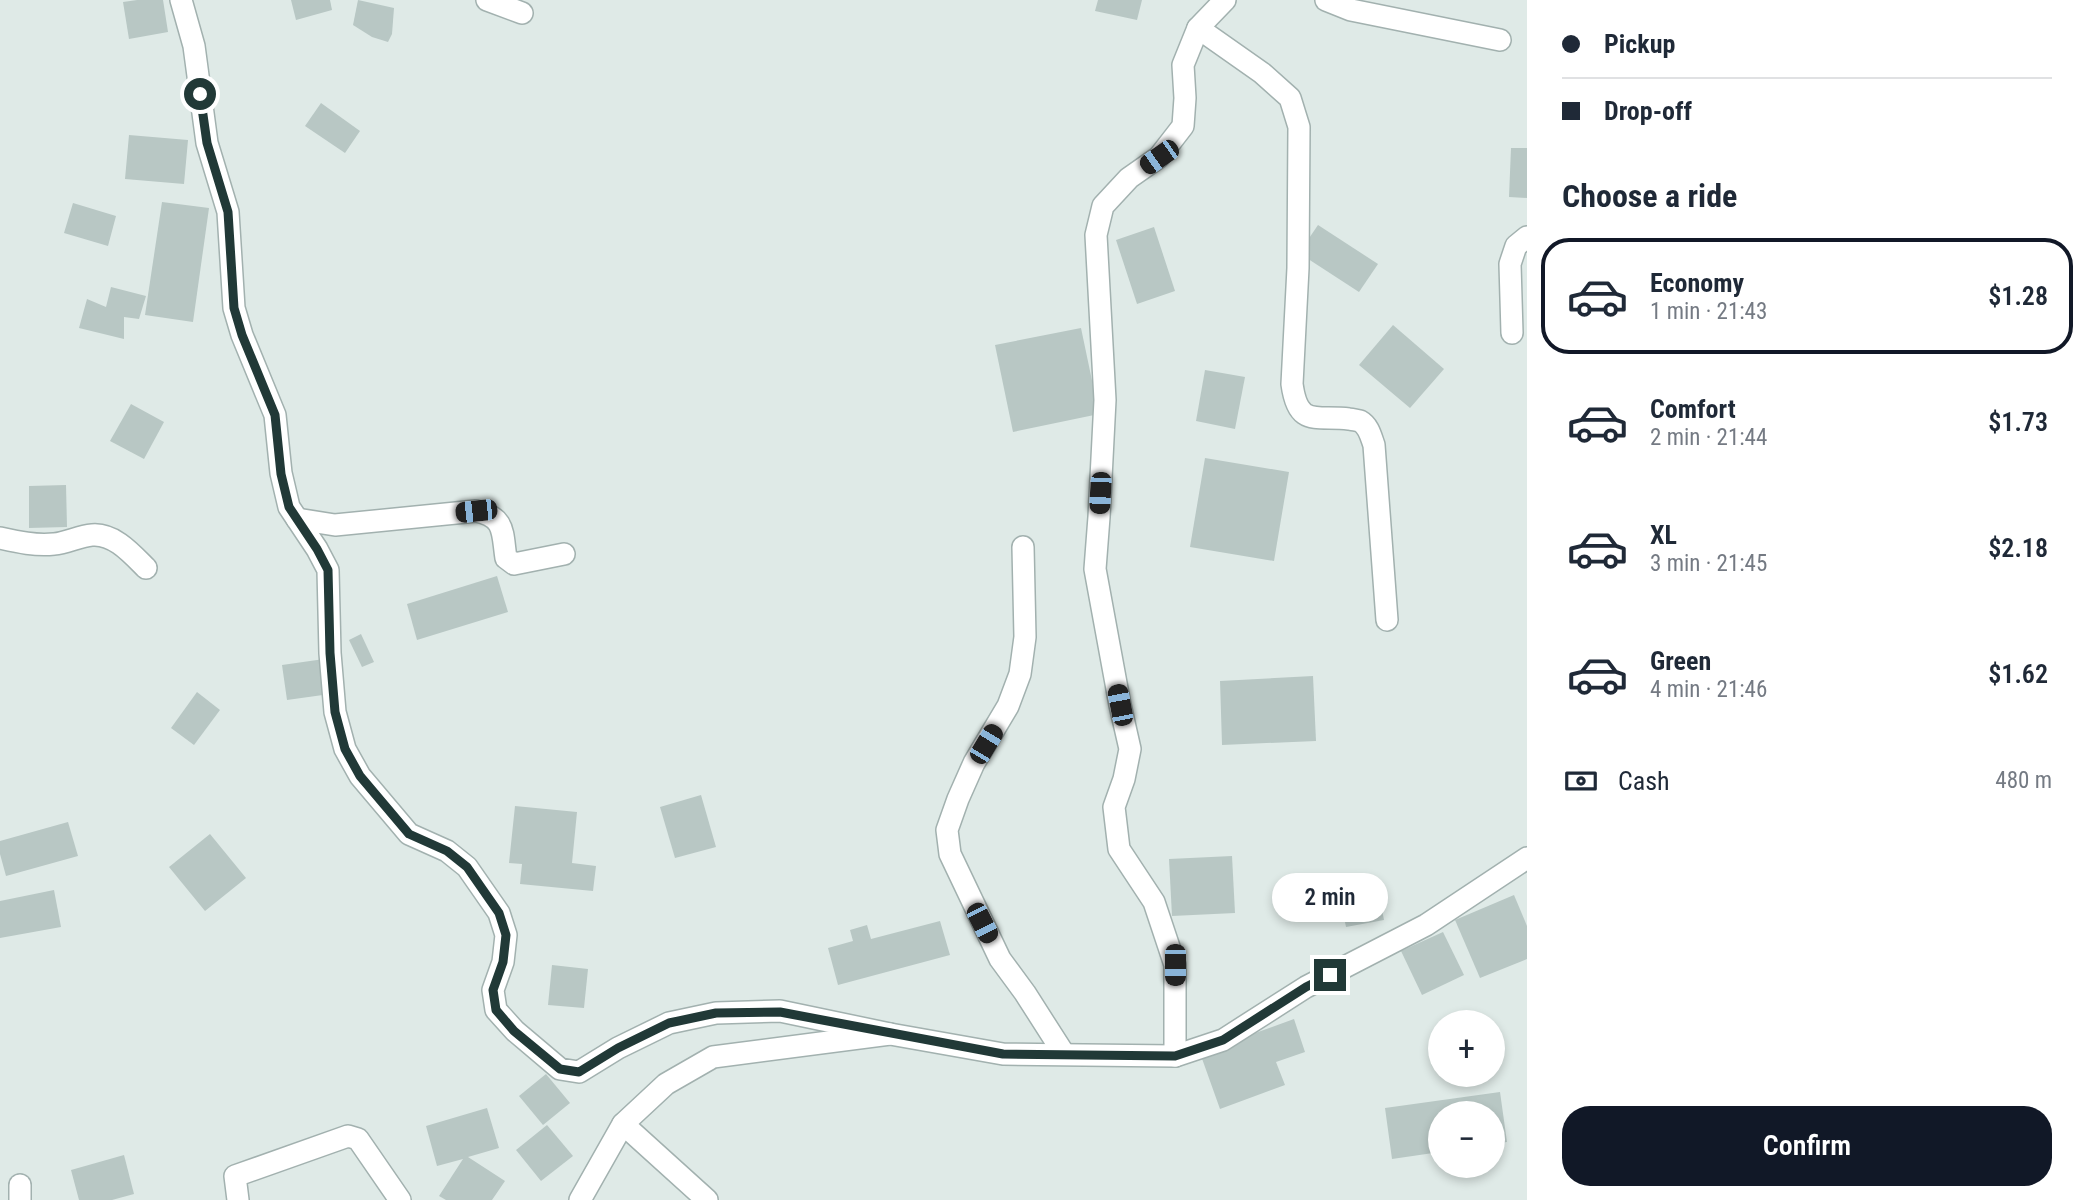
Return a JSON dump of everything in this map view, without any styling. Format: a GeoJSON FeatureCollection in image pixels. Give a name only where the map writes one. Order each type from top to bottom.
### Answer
{"type":"FeatureCollection","features":[{"type":"Feature","properties":{"kind":"street"},"geometry":{"type":"LineString","coordinates":[[486,0],[522,13]]}},
{"type":"Feature","properties":{"kind":"street"},"geometry":{"type":"LineString","coordinates":[[1175,1056],[1175,965],[1154,902],[1119,849],[1114,807],[1124,779],[1130,749],[1095,569],[1105,400],[1097,235],[1103,206],[1129,178],[1159,157],[1182,126],[1185,98],[1182,65],[1198,28],[1225,0]]}},
{"type":"Feature","properties":{"kind":"street"},"geometry":{"type":"LineString","coordinates":[[1326,0],[1351,10],[1500,40]]}},
{"type":"Feature","properties":{"kind":"street"},"geometry":{"type":"LineString","coordinates":[[187,1],[207,143],[228,212],[234,308],[242,335],[275,415],[281,474],[289,507],[328,570],[335,712],[345,749],[360,776],[409,834],[447,851],[467,867],[499,913],[506,935],[503,962],[493,990],[496,1010],[514,1031],[560,1069],[579,1072],[618,1048],[669,1023],[716,1013],[780,1012],[1003,1054],[1175,1056],[1223,1040],[1306,987],[1426,925],[1527,858]]}},
{"type":"Feature","properties":{"kind":"street"},"geometry":{"type":"LineString","coordinates":[[1198,28],[1262,73],[1290,97],[1300,127],[1298,268],[1292,384],[1294,401],[1302,413],[1319,419],[1345,418],[1360,421],[1369,431],[1374,445],[1387,620]]}},
{"type":"Feature","properties":{"kind":"street"},"geometry":{"type":"LineString","coordinates":[[1512,333],[1510,264],[1516,246],[1527,237]]}},
{"type":"Feature","properties":{"kind":"street"},"geometry":{"type":"LineString","coordinates":[[297,519],[335,525],[476,511],[496,518],[501,527],[506,558],[514,564],[564,554]]}},
{"type":"Feature","properties":{"kind":"street"},"geometry":{"type":"LineString","coordinates":[[0,538],[31,545],[55,544],[94,534],[110,538],[128,550],[146,568]]}},
{"type":"Feature","properties":{"kind":"street"},"geometry":{"type":"LineString","coordinates":[[1023,547],[1025,636],[1020,674],[1008,706],[974,763],[947,830],[950,854],[995,948],[1064,1054]]}},
{"type":"Feature","properties":{"kind":"street"},"geometry":{"type":"LineString","coordinates":[[580,1200],[623,1124],[666,1084],[713,1057],[890,1034]]}},
{"type":"Feature","properties":{"kind":"street"},"geometry":{"type":"LineString","coordinates":[[623,1124],[707,1200]]}},
{"type":"Feature","properties":{"kind":"street"},"geometry":{"type":"LineString","coordinates":[[238,1200],[235,1176],[348,1136],[358,1139],[400,1200]]}},
{"type":"Feature","properties":{"kind":"building"},"geometry":{"type":"Polygon","coordinates":[[[163,0],[168,32],[129,39],[123,2],[163,0]]]}},
{"type":"Feature","properties":{"kind":"building"},"geometry":{"type":"Polygon","coordinates":[[[291,0],[330,0],[332,10],[296,20],[291,0]]]}},
{"type":"Feature","properties":{"kind":"building"},"geometry":{"type":"Polygon","coordinates":[[[358,0],[394,8],[392,34],[388,42],[372,37],[353,25],[358,0]]]}},
{"type":"Feature","properties":{"kind":"building"},"geometry":{"type":"Polygon","coordinates":[[[1098,0],[1142,0],[1137,20],[1095,11],[1098,0]]]}},
{"type":"Feature","properties":{"kind":"building"},"geometry":{"type":"Polygon","coordinates":[[[321,103],[360,131],[345,153],[305,126],[321,103]]]}},
{"type":"Feature","properties":{"kind":"building"},"geometry":{"type":"Polygon","coordinates":[[[129,135],[188,140],[184,184],[125,179],[129,135]]]}},
{"type":"Feature","properties":{"kind":"building"},"geometry":{"type":"Polygon","coordinates":[[[1511,148],[1527,148],[1527,198],[1509,197],[1511,148]]]}},
{"type":"Feature","properties":{"kind":"building"},"geometry":{"type":"Polygon","coordinates":[[[162,202],[209,208],[193,322],[145,315],[162,202]]]}},
{"type":"Feature","properties":{"kind":"building"},"geometry":{"type":"Polygon","coordinates":[[[73,203],[116,216],[108,246],[64,233],[73,203]]]}},
{"type":"Feature","properties":{"kind":"building"},"geometry":{"type":"Polygon","coordinates":[[[1318,225],[1378,264],[1359,292],[1299,253],[1318,225]]]}},
{"type":"Feature","properties":{"kind":"building"},"geometry":{"type":"Polygon","coordinates":[[[1154,227],[1175,291],[1137,304],[1116,240],[1154,227]]]}},
{"type":"Feature","properties":{"kind":"building"},"geometry":{"type":"Polygon","coordinates":[[[111,287],[146,296],[139,319],[124,317],[124,339],[79,328],[87,299],[106,307],[111,287]]]}},
{"type":"Feature","properties":{"kind":"building"},"geometry":{"type":"Polygon","coordinates":[[[1393,325],[1444,369],[1410,408],[1359,365],[1393,325]]]}},
{"type":"Feature","properties":{"kind":"building"},"geometry":{"type":"Polygon","coordinates":[[[1081,328],[1099,414],[1013,432],[995,345],[1081,328]]]}},
{"type":"Feature","properties":{"kind":"building"},"geometry":{"type":"Polygon","coordinates":[[[1205,370],[1245,377],[1235,429],[1196,421],[1205,370]]]}},
{"type":"Feature","properties":{"kind":"building"},"geometry":{"type":"Polygon","coordinates":[[[131,404],[164,422],[144,459],[110,441],[131,404]]]}},
{"type":"Feature","properties":{"kind":"building"},"geometry":{"type":"Polygon","coordinates":[[[1205,458],[1289,472],[1274,561],[1190,547],[1205,458]]]}},
{"type":"Feature","properties":{"kind":"building"},"geometry":{"type":"Polygon","coordinates":[[[66,485],[67,527],[29,528],[29,486],[66,485]]]}},
{"type":"Feature","properties":{"kind":"building"},"geometry":{"type":"Polygon","coordinates":[[[497,576],[508,612],[417,640],[407,604],[497,576]]]}},
{"type":"Feature","properties":{"kind":"building"},"geometry":{"type":"Polygon","coordinates":[[[361,634],[374,662],[362,667],[349,640],[361,634]]]}},
{"type":"Feature","properties":{"kind":"building"},"geometry":{"type":"Polygon","coordinates":[[[324,659],[330,694],[287,700],[282,665],[324,659]]]}},
{"type":"Feature","properties":{"kind":"building"},"geometry":{"type":"Polygon","coordinates":[[[1313,676],[1316,741],[1222,745],[1220,681],[1313,676]]]}},
{"type":"Feature","properties":{"kind":"building"},"geometry":{"type":"Polygon","coordinates":[[[197,692],[220,710],[194,745],[171,728],[197,692]]]}},
{"type":"Feature","properties":{"kind":"building"},"geometry":{"type":"Polygon","coordinates":[[[701,795],[716,847],[675,858],[660,807],[701,795]]]}},
{"type":"Feature","properties":{"kind":"building"},"geometry":{"type":"Polygon","coordinates":[[[515,806],[577,812],[572,863],[596,866],[593,891],[520,884],[522,864],[509,863],[515,806]]]}},
{"type":"Feature","properties":{"kind":"building"},"geometry":{"type":"Polygon","coordinates":[[[68,822],[78,856],[6,876],[0,854],[0,841],[68,822]]]}},
{"type":"Feature","properties":{"kind":"building"},"geometry":{"type":"Polygon","coordinates":[[[210,834],[246,878],[205,911],[169,867],[210,834]]]}},
{"type":"Feature","properties":{"kind":"building"},"geometry":{"type":"Polygon","coordinates":[[[1232,856],[1235,913],[1172,916],[1169,859],[1232,856]]]}},
{"type":"Feature","properties":{"kind":"building"},"geometry":{"type":"Polygon","coordinates":[[[1376,879],[1384,920],[1346,927],[1338,887],[1376,879]]]}},
{"type":"Feature","properties":{"kind":"building"},"geometry":{"type":"Polygon","coordinates":[[[54,890],[61,927],[0,938],[0,901],[54,890]]]}},
{"type":"Feature","properties":{"kind":"building"},"geometry":{"type":"Polygon","coordinates":[[[1514,895],[1527,926],[1527,959],[1480,978],[1455,920],[1514,895]]]}},
{"type":"Feature","properties":{"kind":"building"},"geometry":{"type":"Polygon","coordinates":[[[940,921],[950,955],[838,985],[828,948],[853,941],[850,930],[867,925],[871,939],[940,921]]]}},
{"type":"Feature","properties":{"kind":"building"},"geometry":{"type":"Polygon","coordinates":[[[1443,932],[1464,975],[1422,995],[1401,951],[1443,932]]]}},
{"type":"Feature","properties":{"kind":"building"},"geometry":{"type":"Polygon","coordinates":[[[552,965],[588,969],[584,1008],[548,1005],[552,965]]]}},
{"type":"Feature","properties":{"kind":"building"},"geometry":{"type":"Polygon","coordinates":[[[1294,1019],[1305,1052],[1276,1062],[1285,1085],[1220,1109],[1200,1053],[1294,1019]]]}},
{"type":"Feature","properties":{"kind":"building"},"geometry":{"type":"Polygon","coordinates":[[[546,1074],[570,1103],[543,1125],[519,1096],[546,1074]]]}},
{"type":"Feature","properties":{"kind":"building"},"geometry":{"type":"Polygon","coordinates":[[[1500,1092],[1501,1101],[1435,1101],[1500,1092]]]}},
{"type":"Feature","properties":{"kind":"building"},"geometry":{"type":"Polygon","coordinates":[[[1428,1102],[1428,1154],[1392,1159],[1385,1108],[1428,1102]]]}},
{"type":"Feature","properties":{"kind":"building"},"geometry":{"type":"Polygon","coordinates":[[[487,1108],[499,1148],[468,1157],[505,1181],[492,1200],[446,1200],[439,1196],[463,1159],[437,1166],[426,1126],[487,1108]]]}},
{"type":"Feature","properties":{"kind":"building"},"geometry":{"type":"Polygon","coordinates":[[[547,1125],[573,1156],[541,1181],[516,1150],[547,1125]]]}},
{"type":"Feature","properties":{"kind":"building"},"geometry":{"type":"Polygon","coordinates":[[[124,1155],[134,1194],[112,1200],[79,1200],[71,1170],[124,1155]]]}},
{"type":"Feature","properties":{"kind":"route"},"geometry":{"type":"LineString","coordinates":[[200,94],[207,143],[228,212],[234,308],[242,335],[275,415],[281,474],[289,507],[328,570],[335,712],[345,749],[360,776],[409,834],[447,851],[467,867],[499,913],[506,935],[503,962],[493,990],[496,1010],[514,1031],[560,1069],[579,1072],[618,1048],[669,1023],[716,1013],[780,1012],[1003,1054],[1175,1056],[1223,1040],[1306,987],[1330,975]]}}]}
